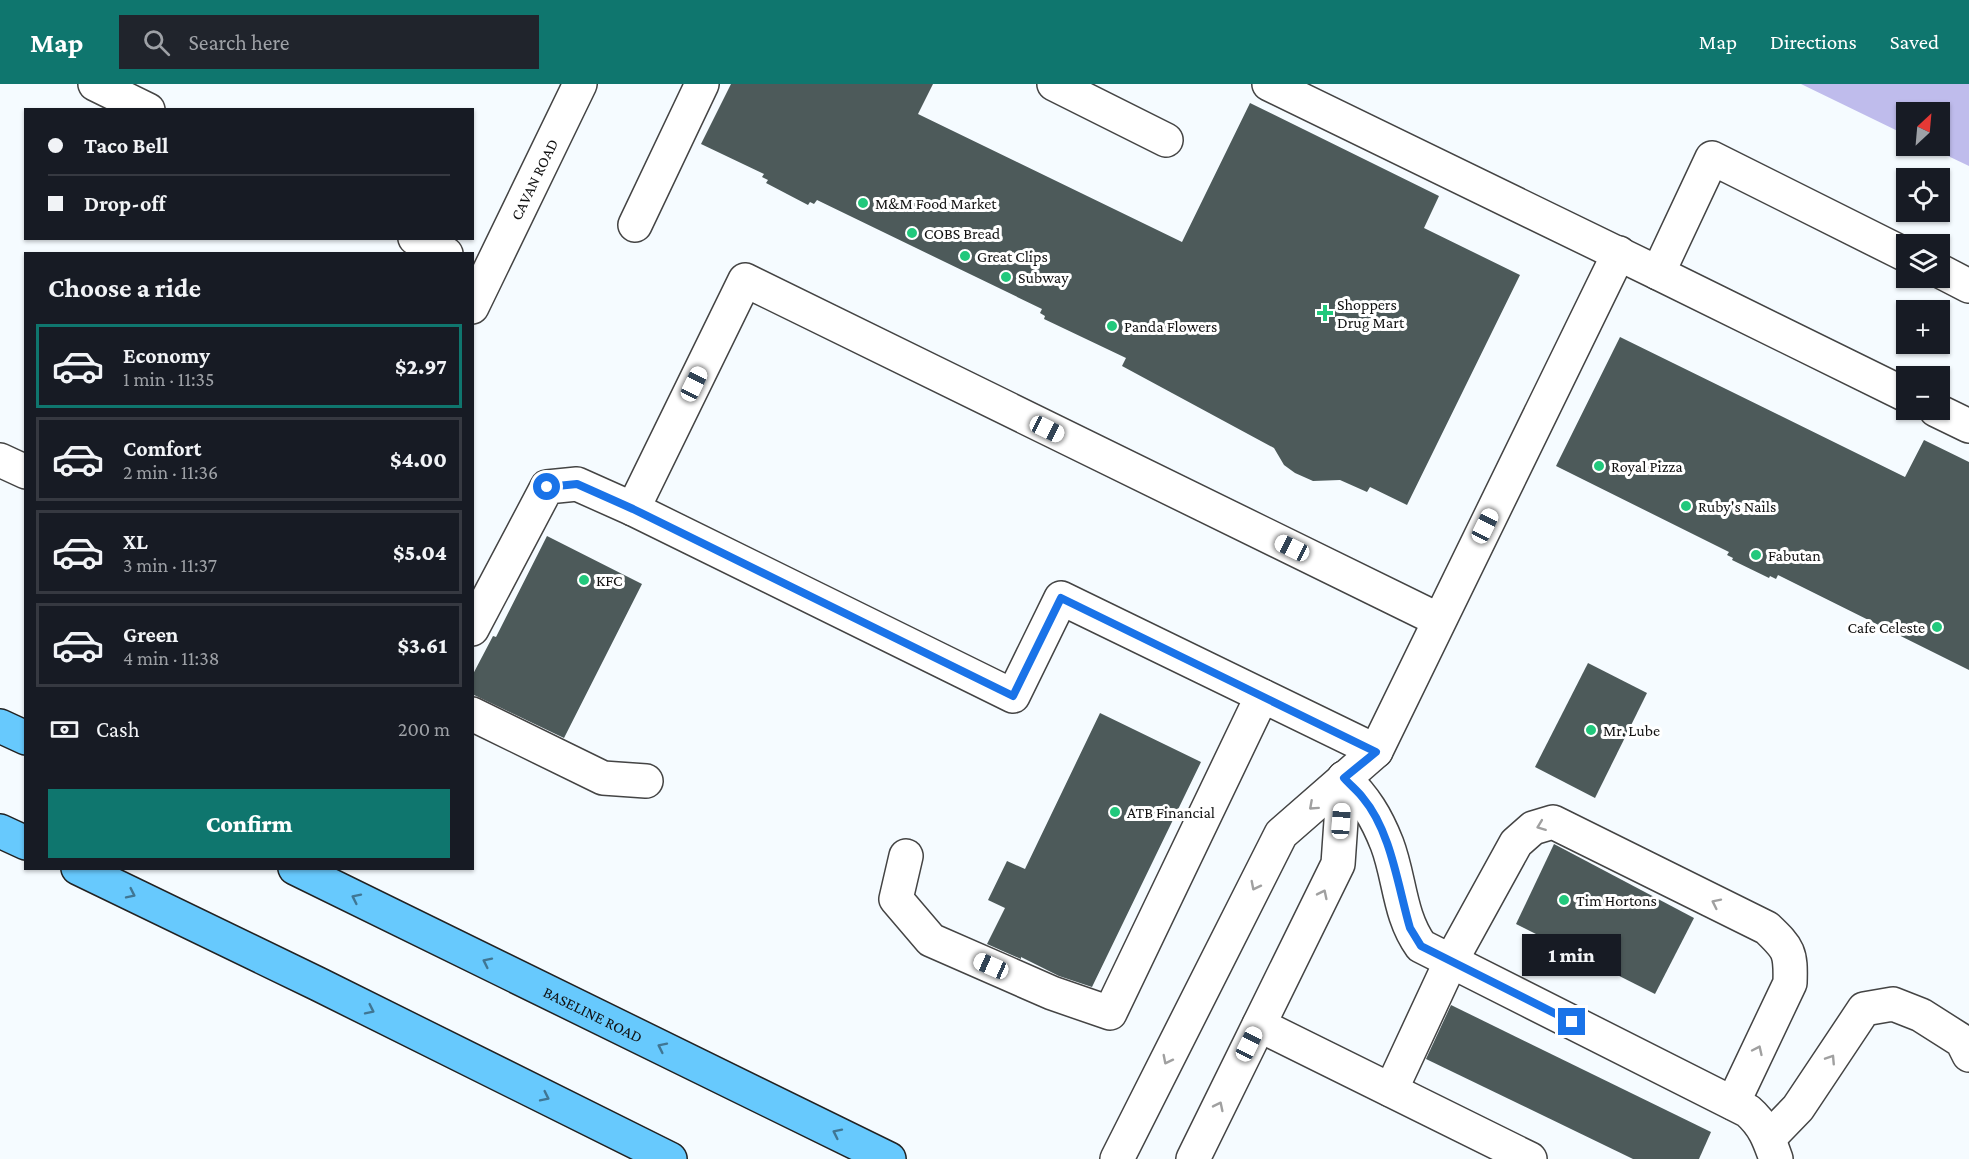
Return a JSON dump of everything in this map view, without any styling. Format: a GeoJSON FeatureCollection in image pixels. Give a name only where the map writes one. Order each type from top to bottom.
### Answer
{"type":"FeatureCollection","features":[{"type":"Feature","properties":{"kind":"main road"},"geometry":{"type":"LineString","coordinates":[[0,726],[24,737]]}},
{"type":"Feature","properties":{"kind":"main road"},"geometry":{"type":"LineString","coordinates":[[0,831],[24,842]]}},
{"type":"Feature","properties":{"kind":"main road"},"geometry":{"type":"LineString","coordinates":[[82,870],[308,979],[670,1159]]}},
{"type":"Feature","properties":{"kind":"main road","name":"BASELINE ROAD"},"geometry":{"type":"LineString","coordinates":[[299,870],[889,1159]]}},
{"type":"Feature","properties":{"kind":"street"},"geometry":{"type":"LineString","coordinates":[[95,84],[144,108]]}},
{"type":"Feature","properties":{"kind":"street","name":"CAVAN ROAD"},"geometry":{"type":"LineString","coordinates":[[474,299],[481,270],[580,84]]}},
{"type":"Feature","properties":{"kind":"street"},"geometry":{"type":"LineString","coordinates":[[635,225],[702,84]]}},
{"type":"Feature","properties":{"kind":"street"},"geometry":{"type":"LineString","coordinates":[[1054,84],[1166,140]]}},
{"type":"Feature","properties":{"kind":"street"},"geometry":{"type":"LineString","coordinates":[[1269,84],[1896,390]]}},
{"type":"Feature","properties":{"kind":"street"},"geometry":{"type":"LineString","coordinates":[[1658,273],[1712,158],[1896,250]]}},
{"type":"Feature","properties":{"kind":"street"},"geometry":{"type":"LineString","coordinates":[[419,240],[442,252]]}},
{"type":"Feature","properties":{"kind":"street"},"geometry":{"type":"LineString","coordinates":[[1117,1159],[1281,834],[1376,752],[1619,253]]}},
{"type":"Feature","properties":{"kind":"street"},"geometry":{"type":"LineString","coordinates":[[1950,276],[1969,286]]}},
{"type":"Feature","properties":{"kind":"street"},"geometry":{"type":"LineString","coordinates":[[633,509],[745,280],[1439,620]]}},
{"type":"Feature","properties":{"kind":"street"},"geometry":{"type":"LineString","coordinates":[[1950,417],[1969,426]]}},
{"type":"Feature","properties":{"kind":"street"},"geometry":{"type":"LineString","coordinates":[[0,460],[24,471]]}},
{"type":"Feature","properties":{"kind":"street"},"geometry":{"type":"LineString","coordinates":[[474,625],[547,487],[577,484],[633,509],[1013,696],[1061,598],[1376,752]]}},
{"type":"Feature","properties":{"kind":"street"},"geometry":{"type":"LineString","coordinates":[[906,856],[896,899],[931,940],[1052,993],[1110,1013],[1262,696]]}},
{"type":"Feature","properties":{"kind":"street"},"geometry":{"type":"LineString","coordinates":[[474,715],[603,778],[646,781]]}},
{"type":"Feature","properties":{"kind":"street"},"geometry":{"type":"LineString","coordinates":[[1344,778],[1364,799],[1388,845],[1405,911],[1415,938],[1421,946],[1748,1111],[1761,1122],[1772,1149]]}},
{"type":"Feature","properties":{"kind":"street"},"geometry":{"type":"LineString","coordinates":[[1193,1159],[1338,864],[1344,778]]}},
{"type":"Feature","properties":{"kind":"street"},"geometry":{"type":"LineString","coordinates":[[1391,1090],[1451,962],[1516,843],[1533,828],[1552,822],[1767,928],[1785,945],[1791,963],[1790,983],[1733,1103]]}},
{"type":"Feature","properties":{"kind":"street"},"geometry":{"type":"LineString","coordinates":[[1772,1149],[1864,1009],[1893,1004],[1921,1015],[1962,1041],[1969,1055]]}},
{"type":"Feature","properties":{"kind":"street"},"geometry":{"type":"LineString","coordinates":[[1259,1025],[1530,1159]]}},
{"type":"Feature","properties":{"kind":"shaded area"},"geometry":{"type":"Polygon","coordinates":[[[1801,84],[1969,84],[1969,166],[1948,156],[1950,156],[1950,102],[1896,102],[1896,130],[1801,84]]]}},
{"type":"Feature","properties":{"kind":"building","name":"Shoppers Drug Mart"},"geometry":{"type":"Polygon","coordinates":[[[731,84],[933,84],[918,114],[1182,242],[1250,103],[1439,196],[1424,228],[1520,275],[1407,505],[1370,487],[1367,492],[1340,480],[1313,481],[1295,473],[1284,465],[1274,448],[1122,366],[1126,358],[1044,319],[1045,316],[1040,313],[1042,309],[817,200],[814,204],[810,202],[808,205],[766,183],[768,180],[762,177],[764,174],[701,144],[731,84]]]}},
{"type":"Feature","properties":{"kind":"building"},"geometry":{"type":"Polygon","coordinates":[[[1620,337],[1905,477],[1924,440],[1969,462],[1969,670],[1778,575],[1776,579],[1770,576],[1769,578],[1732,560],[1733,558],[1727,555],[1729,552],[1556,466],[1620,337]]]}},
{"type":"Feature","properties":{"kind":"building"},"geometry":{"type":"Polygon","coordinates":[[[547,536],[642,584],[564,738],[474,695],[474,672],[493,636],[496,637],[547,536]]]}},
{"type":"Feature","properties":{"kind":"building","name":"Mr. Lube"},"geometry":{"type":"Polygon","coordinates":[[[1588,663],[1647,693],[1595,798],[1535,767],[1588,663]]]}},
{"type":"Feature","properties":{"kind":"building","name":"ATB Financial"},"geometry":{"type":"Polygon","coordinates":[[[1100,713],[1201,762],[1092,987],[1059,976],[1021,957],[1021,959],[987,944],[1005,908],[988,900],[1007,861],[1025,869],[1100,713]]]}},
{"type":"Feature","properties":{"kind":"building"},"geometry":{"type":"Polygon","coordinates":[[[1554,844],[1694,918],[1655,994],[1516,924],[1554,844]]]}},
{"type":"Feature","properties":{"kind":"building"},"geometry":{"type":"Polygon","coordinates":[[[1451,1005],[1711,1132],[1699,1159],[1633,1159],[1426,1059],[1451,1005]]]}},
{"type":"Feature","properties":{"kind":"place","name":"M&M Food Market"},"geometry":{"type":"Point","coordinates":[863,203]}},
{"type":"Feature","properties":{"kind":"place","name":"COBS Bread"},"geometry":{"type":"Point","coordinates":[912,233]}},
{"type":"Feature","properties":{"kind":"place","name":"Great Clips"},"geometry":{"type":"Point","coordinates":[965,256]}},
{"type":"Feature","properties":{"kind":"place","name":"Subway"},"geometry":{"type":"Point","coordinates":[1006,277]}},
{"type":"Feature","properties":{"kind":"place","name":"Shoppers Drug Mart"},"geometry":{"type":"Point","coordinates":[1325,313]}},
{"type":"Feature","properties":{"kind":"place","name":"Panda Flowers"},"geometry":{"type":"Point","coordinates":[1112,326]}},
{"type":"Feature","properties":{"kind":"place","name":"Royal Pizza"},"geometry":{"type":"Point","coordinates":[1599,466]}},
{"type":"Feature","properties":{"kind":"place","name":"Ruby's Nails"},"geometry":{"type":"Point","coordinates":[1686,506]}},
{"type":"Feature","properties":{"kind":"place","name":"Fabutan"},"geometry":{"type":"Point","coordinates":[1756,555]}},
{"type":"Feature","properties":{"kind":"place","name":"KFC"},"geometry":{"type":"Point","coordinates":[584,580]}},
{"type":"Feature","properties":{"kind":"place","name":"Cafe Celeste"},"geometry":{"type":"Point","coordinates":[1937,627]}},
{"type":"Feature","properties":{"kind":"place","name":"Mr. Lube"},"geometry":{"type":"Point","coordinates":[1591,730]}},
{"type":"Feature","properties":{"kind":"place","name":"ATB Financial"},"geometry":{"type":"Point","coordinates":[1115,812]}},
{"type":"Feature","properties":{"kind":"place","name":"Tim Hortons"},"geometry":{"type":"Point","coordinates":[1564,900]}},
{"type":"Feature","properties":{"kind":"route"},"geometry":{"type":"LineString","coordinates":[[547,487],[577,484],[633,509],[1013,696],[1061,598],[1376,752],[1344,778],[1364,799],[1388,845],[1402,903],[1415,938],[1421,946],[1572,1022]]}}]}
